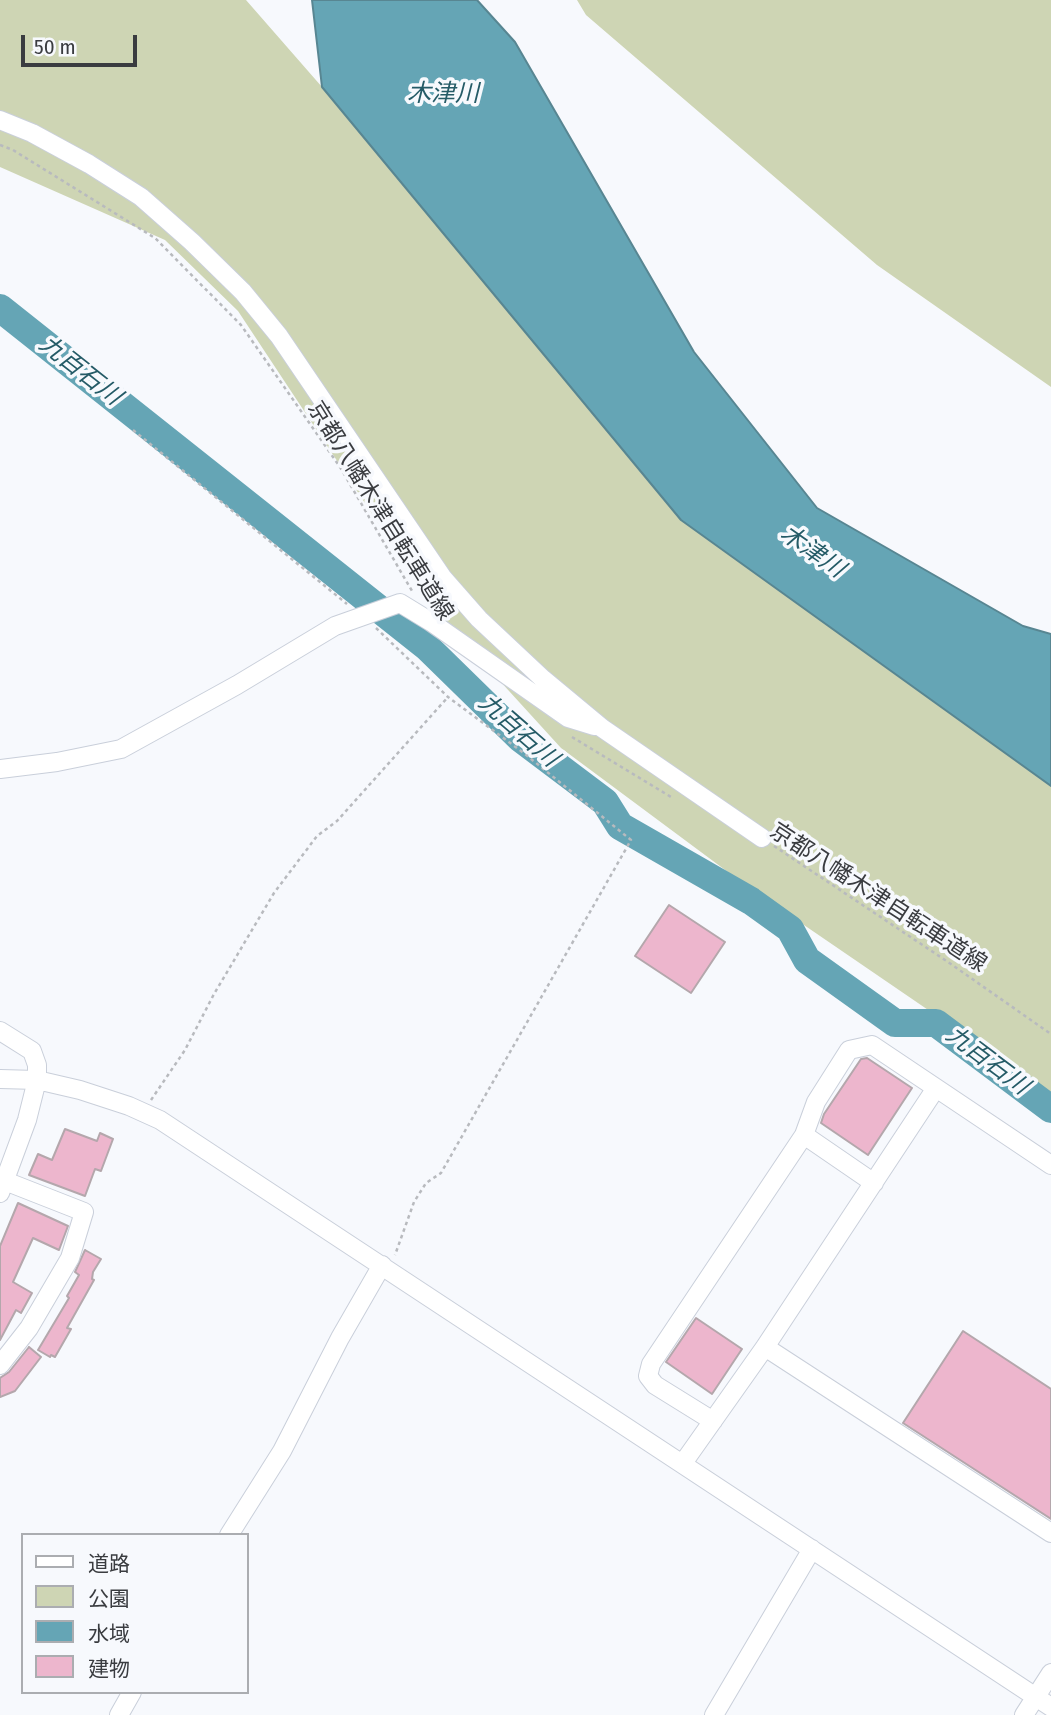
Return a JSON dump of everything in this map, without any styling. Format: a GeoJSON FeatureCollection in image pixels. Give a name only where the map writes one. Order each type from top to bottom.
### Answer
{"type":"FeatureCollection","features":[{"type":"Feature","properties":{"kind":"street"},"geometry":{"type":"LineString","coordinates":[[0,120],[32,133],[89,164],[141,197],[192,242],[234,284],[279,336],[443,578],[479,619],[602,728],[762,838]]}},
{"type":"Feature","properties":{"kind":"street"},"geometry":{"type":"LineString","coordinates":[[0,769],[57,762],[121,749],[237,685],[335,626],[363,615],[410,604],[568,718],[602,728]]}},
{"type":"Feature","properties":{"kind":"street"},"geometry":{"type":"LineString","coordinates":[[0,1031],[34,1054],[37,1065],[37,1080],[27,1120],[2,1187],[84,1212],[70,1258],[29,1328],[0,1365]]}},
{"type":"Feature","properties":{"kind":"street"},"geometry":{"type":"LineString","coordinates":[[713,1421],[655,1385],[648,1376],[651,1364],[804,1135],[816,1102],[849,1050],[872,1045],[1051,1165]]}},
{"type":"Feature","properties":{"kind":"street"},"geometry":{"type":"LineString","coordinates":[[0,1080],[37,1080],[102,1097],[143,1111],[193,1140],[1051,1707]]}},
{"type":"Feature","properties":{"kind":"street"},"geometry":{"type":"LineString","coordinates":[[683,1463],[765,1347],[936,1088]]}},
{"type":"Feature","properties":{"kind":"street"},"geometry":{"type":"LineString","coordinates":[[804,1135],[874,1183]]}},
{"type":"Feature","properties":{"kind":"street"},"geometry":{"type":"LineString","coordinates":[[230,1533],[282,1451],[340,1338],[382,1265]]}},
{"type":"Feature","properties":{"kind":"street"},"geometry":{"type":"LineString","coordinates":[[765,1347],[1051,1533]]}},
{"type":"Feature","properties":{"kind":"street"},"geometry":{"type":"LineString","coordinates":[[714,1715],[812,1549]]}},
{"type":"Feature","properties":{"kind":"street"},"geometry":{"type":"LineString","coordinates":[[1024,1715],[1051,1673]]}},
{"type":"Feature","properties":{"kind":"street"},"geometry":{"type":"LineString","coordinates":[[119,1715],[131,1694]]}},
{"type":"Feature","properties":{"kind":"path","name":"京都八幡木津自転車道線"},"geometry":{"type":"LineString","coordinates":[[0,145],[13,150],[155,238],[242,325],[340,467],[410,604]]}},
{"type":"Feature","properties":{"kind":"path"},"geometry":{"type":"LineString","coordinates":[[133,430],[363,615],[448,697],[525,754],[631,841],[441,1173],[426,1183],[414,1202],[391,1262],[382,1265]]}},
{"type":"Feature","properties":{"kind":"path"},"geometry":{"type":"LineString","coordinates":[[143,1111],[185,1050],[214,994],[288,874],[317,835],[337,821],[448,697]]}},
{"type":"Feature","properties":{"kind":"path"},"geometry":{"type":"LineString","coordinates":[[568,735],[681,803]]}},
{"type":"Feature","properties":{"kind":"path","name":"京都八幡木津自転車道線"},"geometry":{"type":"LineString","coordinates":[[762,838],[1051,1034]]}},
{"type":"Feature","properties":{"kind":"green space"},"geometry":{"type":"Polygon","coordinates":[[[0,0],[246,0],[322,87],[681,520],[1051,786],[1051,1094],[744,884],[561,748],[437,612],[238,311],[165,240],[0,167],[0,0]]]}},
{"type":"Feature","properties":{"kind":"green space"},"geometry":{"type":"Polygon","coordinates":[[[577,0],[1051,0],[1051,387],[877,265],[586,15],[577,0]]]}},
{"type":"Feature","properties":{"kind":"water","name":"木津川"},"geometry":{"type":"Polygon","coordinates":[[[312,0],[477,0],[515,42],[694,352],[817,508],[1023,626],[1051,634],[1051,786],[681,520],[322,87],[312,0]]]}},
{"type":"Feature","properties":{"kind":"building"},"geometry":{"type":"Polygon","coordinates":[[[669,905],[725,942],[691,993],[635,956],[669,905]]]}},
{"type":"Feature","properties":{"kind":"building"},"geometry":{"type":"Polygon","coordinates":[[[867,1058],[912,1088],[868,1155],[821,1123],[824,1114],[861,1059],[867,1058]]]}},
{"type":"Feature","properties":{"kind":"building"},"geometry":{"type":"Polygon","coordinates":[[[65,1129],[97,1141],[100,1133],[113,1139],[101,1171],[95,1169],[85,1196],[29,1175],[38,1154],[52,1160],[65,1129]]]}},
{"type":"Feature","properties":{"kind":"building"},"geometry":{"type":"Polygon","coordinates":[[[18,1203],[68,1226],[59,1250],[33,1238],[13,1282],[32,1293],[21,1313],[16,1310],[0,1340],[0,1246],[18,1203]]]}},
{"type":"Feature","properties":{"kind":"building"},"geometry":{"type":"Polygon","coordinates":[[[85,1250],[101,1259],[93,1272],[94,1280],[67,1328],[71,1329],[55,1357],[50,1357],[38,1350],[69,1298],[67,1296],[79,1275],[75,1272],[85,1250]]]}},
{"type":"Feature","properties":{"kind":"building"},"geometry":{"type":"Polygon","coordinates":[[[696,1318],[742,1349],[712,1394],[666,1362],[696,1318]]]}},
{"type":"Feature","properties":{"kind":"building"},"geometry":{"type":"Polygon","coordinates":[[[963,1331],[1051,1389],[1051,1519],[903,1423],[963,1331]]]}},
{"type":"Feature","properties":{"kind":"building"},"geometry":{"type":"Polygon","coordinates":[[[29,1347],[41,1357],[15,1391],[0,1397],[0,1378],[9,1372],[29,1347]]]}},
{"type":"Feature","properties":{"kind":"waterway","name":"九百石川"},"geometry":{"type":"LineString","coordinates":[[0,308],[427,647],[520,738],[605,802],[620,826],[751,901],[790,929],[807,960],[895,1023],[936,1023],[1051,1109]]}}]}
